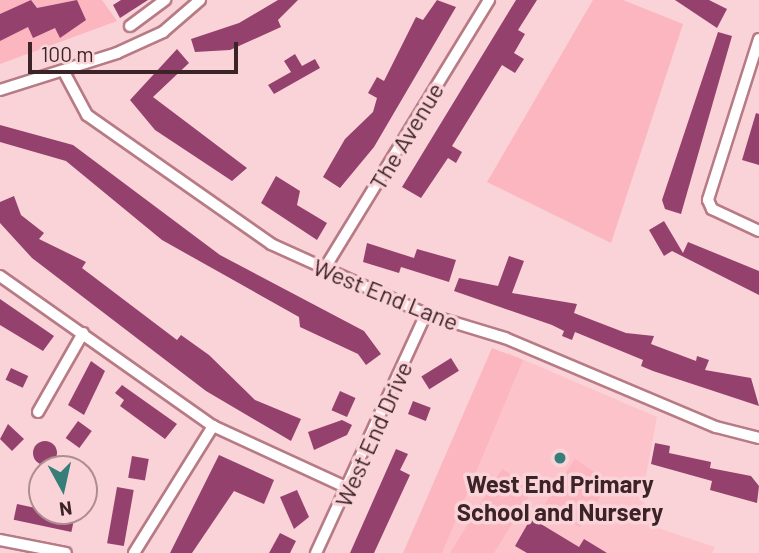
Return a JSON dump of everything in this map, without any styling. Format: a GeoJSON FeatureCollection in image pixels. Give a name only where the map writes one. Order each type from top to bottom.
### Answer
{"type":"FeatureCollection","features":[{"type":"Feature","properties":{"kind":"street"},"geometry":{"type":"LineString","coordinates":[[130,26],[165,0]]}},
{"type":"Feature","properties":{"kind":"street"},"geometry":{"type":"LineString","coordinates":[[0,90],[64,72],[163,32],[200,0]]}},
{"type":"Feature","properties":{"kind":"street","name":"The Avenue"},"geometry":{"type":"LineString","coordinates":[[323,271],[489,0]]}},
{"type":"Feature","properties":{"kind":"street"},"geometry":{"type":"LineString","coordinates":[[759,39],[708,200],[712,209],[759,231]]}},
{"type":"Feature","properties":{"kind":"street","name":"West End Lane"},"geometry":{"type":"LineString","coordinates":[[64,72],[74,100],[103,128],[217,212],[323,271],[426,314],[505,338],[716,427],[759,438]]}},
{"type":"Feature","properties":{"kind":"street"},"geometry":{"type":"LineString","coordinates":[[0,275],[213,426],[350,489]]}},
{"type":"Feature","properties":{"kind":"street","name":"West End Drive"},"geometry":{"type":"LineString","coordinates":[[316,553],[350,489],[426,314]]}},
{"type":"Feature","properties":{"kind":"street"},"geometry":{"type":"LineString","coordinates":[[38,412],[83,333]]}},
{"type":"Feature","properties":{"kind":"street"},"geometry":{"type":"LineString","coordinates":[[134,553],[213,426]]}},
{"type":"Feature","properties":{"kind":"street"},"geometry":{"type":"LineString","coordinates":[[0,540],[66,553]]}},
{"type":"Feature","properties":{"kind":"shaded area"},"geometry":{"type":"Polygon","coordinates":[[[0,0],[102,0],[117,21],[0,64],[0,0]]]}},
{"type":"Feature","properties":{"kind":"shaded area"},"geometry":{"type":"Polygon","coordinates":[[[593,0],[623,0],[683,24],[611,243],[487,182],[593,0]]]}},
{"type":"Feature","properties":{"kind":"shaded area"},"geometry":{"type":"Polygon","coordinates":[[[492,348],[523,360],[442,553],[403,553],[492,348]]]}},
{"type":"Feature","properties":{"kind":"shaded area","name":"West End Primary School and Nursery"},"geometry":{"type":"Polygon","coordinates":[[[508,353],[657,417],[642,498],[655,527],[715,547],[712,553],[436,553],[508,353]]]}},
{"type":"Feature","properties":{"kind":"shaded area"},"geometry":{"type":"Polygon","coordinates":[[[575,459],[610,482],[580,527],[545,504],[575,459]]]}},
{"type":"Feature","properties":{"kind":"shaded area"},"geometry":{"type":"Polygon","coordinates":[[[502,469],[534,488],[494,553],[450,553],[502,469]]]}},
{"type":"Feature","properties":{"kind":"building"},"geometry":{"type":"Polygon","coordinates":[[[31,0],[37,8],[77,0],[86,20],[60,38],[55,28],[33,38],[28,27],[0,41],[0,14],[31,0]]]}},
{"type":"Feature","properties":{"kind":"building"},"geometry":{"type":"Polygon","coordinates":[[[121,0],[148,0],[120,18],[113,5],[121,0]]]}},
{"type":"Feature","properties":{"kind":"building"},"geometry":{"type":"Polygon","coordinates":[[[278,0],[298,0],[278,20],[281,27],[230,50],[195,52],[191,39],[239,23],[278,0]]]}},
{"type":"Feature","properties":{"kind":"building"},"geometry":{"type":"Polygon","coordinates":[[[437,0],[456,7],[374,147],[340,188],[323,177],[345,139],[373,112],[377,98],[368,93],[377,77],[384,81],[416,17],[423,20],[437,0]]]}},
{"type":"Feature","properties":{"kind":"building"},"geometry":{"type":"Polygon","coordinates":[[[516,0],[537,0],[518,30],[525,34],[514,53],[524,59],[515,73],[502,65],[452,146],[462,152],[456,163],[448,158],[421,198],[402,187],[516,0]]]}},
{"type":"Feature","properties":{"kind":"building"},"geometry":{"type":"Polygon","coordinates":[[[675,0],[709,0],[727,9],[717,28],[675,0]]]}},
{"type":"Feature","properties":{"kind":"building"},"geometry":{"type":"Polygon","coordinates":[[[718,32],[732,36],[681,214],[665,209],[662,200],[718,32]]]}},
{"type":"Feature","properties":{"kind":"building"},"geometry":{"type":"Polygon","coordinates":[[[177,49],[189,63],[153,97],[247,168],[232,181],[155,130],[130,100],[177,49]]]}},
{"type":"Feature","properties":{"kind":"building"},"geometry":{"type":"Polygon","coordinates":[[[295,54],[302,66],[315,59],[320,68],[274,94],[268,85],[291,72],[284,61],[295,54]]]}},
{"type":"Feature","properties":{"kind":"building"},"geometry":{"type":"Polygon","coordinates":[[[756,113],[759,114],[759,165],[742,160],[756,113]]]}},
{"type":"Feature","properties":{"kind":"building"},"geometry":{"type":"Polygon","coordinates":[[[0,125],[73,145],[220,255],[364,331],[381,354],[366,365],[358,354],[300,327],[299,317],[162,240],[66,161],[0,142],[0,125]]]}},
{"type":"Feature","properties":{"kind":"building"},"geometry":{"type":"Polygon","coordinates":[[[276,176],[300,191],[297,205],[327,223],[317,240],[261,203],[276,176]]]}},
{"type":"Feature","properties":{"kind":"building"},"geometry":{"type":"Polygon","coordinates":[[[14,196],[21,215],[44,233],[39,239],[86,262],[82,268],[177,340],[181,335],[209,355],[255,400],[301,419],[291,441],[206,391],[32,258],[0,223],[0,202],[14,196]]]}},
{"type":"Feature","properties":{"kind":"building"},"geometry":{"type":"Polygon","coordinates":[[[664,221],[683,253],[688,242],[759,271],[759,295],[672,251],[664,256],[649,230],[664,221]]]}},
{"type":"Feature","properties":{"kind":"building"},"geometry":{"type":"Polygon","coordinates":[[[367,243],[414,258],[417,249],[456,260],[449,282],[401,267],[399,273],[363,262],[367,243]]]}},
{"type":"Feature","properties":{"kind":"building"},"geometry":{"type":"Polygon","coordinates":[[[509,256],[524,261],[512,293],[577,304],[574,313],[626,333],[654,336],[651,344],[696,361],[697,356],[709,360],[705,370],[751,378],[759,406],[653,371],[641,366],[643,360],[575,332],[572,340],[562,336],[564,331],[552,325],[454,291],[459,278],[498,286],[509,256]]]}},
{"type":"Feature","properties":{"kind":"building"},"geometry":{"type":"Polygon","coordinates":[[[0,299],[54,336],[43,351],[0,325],[0,299]]]}},
{"type":"Feature","properties":{"kind":"building"},"geometry":{"type":"Polygon","coordinates":[[[451,358],[459,371],[429,389],[421,377],[451,358]]]}},
{"type":"Feature","properties":{"kind":"building"},"geometry":{"type":"Polygon","coordinates":[[[91,361],[105,371],[84,415],[68,405],[91,361]]]}},
{"type":"Feature","properties":{"kind":"building"},"geometry":{"type":"Polygon","coordinates":[[[11,368],[28,376],[23,388],[6,380],[11,368]]]}},
{"type":"Feature","properties":{"kind":"building"},"geometry":{"type":"Polygon","coordinates":[[[122,385],[177,424],[165,439],[120,406],[124,400],[115,393],[122,385]]]}},
{"type":"Feature","properties":{"kind":"building"},"geometry":{"type":"Polygon","coordinates":[[[340,391],[356,398],[347,417],[331,410],[340,391]]]}},
{"type":"Feature","properties":{"kind":"building"},"geometry":{"type":"Polygon","coordinates":[[[413,401],[431,408],[426,421],[408,414],[413,401]]]}},
{"type":"Feature","properties":{"kind":"building"},"geometry":{"type":"Polygon","coordinates":[[[342,420],[352,425],[347,435],[314,450],[308,432],[342,420]]]}},
{"type":"Feature","properties":{"kind":"building"},"geometry":{"type":"Polygon","coordinates":[[[78,421],[92,431],[79,448],[66,438],[78,421]]]}},
{"type":"Feature","properties":{"kind":"building"},"geometry":{"type":"Polygon","coordinates":[[[8,424],[24,439],[12,451],[0,439],[8,424]]]}},
{"type":"Feature","properties":{"kind":"building"},"geometry":{"type":"Polygon","coordinates":[[[45,441],[56,449],[56,455],[33,453],[37,445],[45,441]]]}},
{"type":"Feature","properties":{"kind":"building"},"geometry":{"type":"Polygon","coordinates":[[[655,443],[670,446],[669,453],[711,462],[710,468],[751,476],[759,486],[757,503],[710,490],[712,481],[651,464],[655,443]]]}},
{"type":"Feature","properties":{"kind":"building"},"geometry":{"type":"Polygon","coordinates":[[[396,449],[408,454],[400,470],[410,475],[374,553],[350,553],[396,449]]]}},
{"type":"Feature","properties":{"kind":"building"},"geometry":{"type":"Polygon","coordinates":[[[219,455],[274,480],[264,504],[234,491],[192,553],[170,553],[219,455]]]}},
{"type":"Feature","properties":{"kind":"building"},"geometry":{"type":"Polygon","coordinates":[[[132,456],[149,459],[145,481],[128,478],[132,456]]]}},
{"type":"Feature","properties":{"kind":"building"},"geometry":{"type":"Polygon","coordinates":[[[117,487],[134,490],[124,546],[107,543],[117,487]]]}},
{"type":"Feature","properties":{"kind":"building"},"geometry":{"type":"Polygon","coordinates":[[[297,490],[309,517],[294,529],[280,497],[297,490]]]}},
{"type":"Feature","properties":{"kind":"building"},"geometry":{"type":"Polygon","coordinates":[[[17,504],[28,506],[28,523],[14,520],[17,504]]]}},
{"type":"Feature","properties":{"kind":"building"},"geometry":{"type":"Polygon","coordinates":[[[531,518],[579,547],[584,539],[607,553],[527,553],[515,546],[531,518]]]}},
{"type":"Feature","properties":{"kind":"building"},"geometry":{"type":"Polygon","coordinates":[[[39,525],[73,525],[71,532],[39,525]]]}},
{"type":"Feature","properties":{"kind":"building"},"geometry":{"type":"Polygon","coordinates":[[[280,533],[296,541],[290,553],[269,553],[280,533]]]}},
{"type":"Feature","properties":{"kind":"place","name":"West End Primary School and Nursery"},"geometry":{"type":"Point","coordinates":[560,458]}}]}
